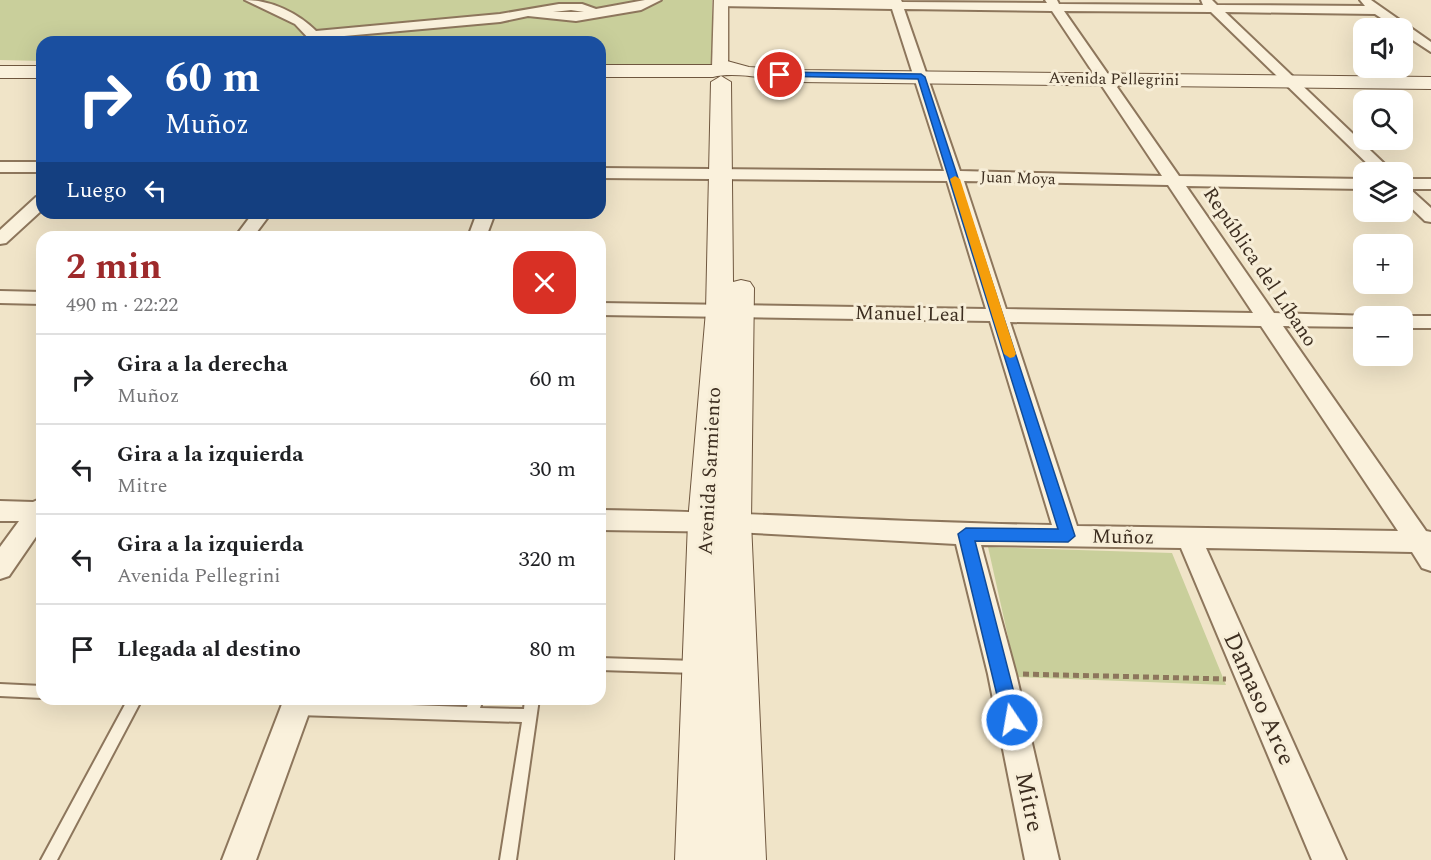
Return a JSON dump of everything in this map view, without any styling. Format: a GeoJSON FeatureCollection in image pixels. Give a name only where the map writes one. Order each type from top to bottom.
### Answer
{"type":"FeatureCollection","features":[{"type":"Feature","properties":{"kind":"main road"},"geometry":{"type":"LineString","coordinates":[[1,68],[36,66]]}},
{"type":"Feature","properties":{"kind":"main road"},"geometry":{"type":"LineString","coordinates":[[1,68],[36,71]]}},
{"type":"Feature","properties":{"kind":"main road","name":"Avenida Pellegrini"},"geometry":{"type":"LineString","coordinates":[[606,70],[728,75],[1431,84]]}},
{"type":"Feature","properties":{"kind":"main road","name":"Avenida Pellegrini"},"geometry":{"type":"LineString","coordinates":[[606,77],[728,75]]}},
{"type":"Feature","properties":{"kind":"main road","name":"Avenida Sarmiento"},"geometry":{"type":"LineString","coordinates":[[728,75],[731,311],[719,522],[720,668],[743,860]]}},
{"type":"Feature","properties":{"kind":"main road","name":"Avenida Sarmiento"},"geometry":{"type":"LineString","coordinates":[[698,860],[720,668]]}},
{"type":"Feature","properties":{"kind":"street"},"geometry":{"type":"LineString","coordinates":[[251,0],[299,21],[314,36]]}},
{"type":"Feature","properties":{"kind":"street"},"geometry":{"type":"LineString","coordinates":[[343,36],[532,14],[559,8],[585,7],[591,10],[589,14],[641,6],[656,0]]}},
{"type":"Feature","properties":{"kind":"street"},"geometry":{"type":"LineString","coordinates":[[1364,0],[1431,48]]}},
{"type":"Feature","properties":{"kind":"street"},"geometry":{"type":"LineString","coordinates":[[728,2],[1208,3],[1376,10]]}},
{"type":"Feature","properties":{"kind":"street","name":"Avenida Sarmiento"},"geometry":{"type":"LineString","coordinates":[[728,2],[728,75]]}},
{"type":"Feature","properties":{"kind":"street"},"geometry":{"type":"LineString","coordinates":[[895,3],[954,176],[1068,536]]}},
{"type":"Feature","properties":{"kind":"street","name":"República del Líbano"},"geometry":{"type":"LineString","coordinates":[[1052,3],[1427,548]]}},
{"type":"Feature","properties":{"kind":"street"},"geometry":{"type":"LineString","coordinates":[[1208,3],[1374,162]]}},
{"type":"Feature","properties":{"kind":"street"},"geometry":{"type":"LineString","coordinates":[[0,167],[36,167]]}},
{"type":"Feature","properties":{"kind":"street","name":"Juan Moya"},"geometry":{"type":"LineString","coordinates":[[606,173],[731,177],[954,176],[1176,183],[1353,184]]}},
{"type":"Feature","properties":{"kind":"street"},"geometry":{"type":"LineString","coordinates":[[1413,184],[1431,184]]}},
{"type":"Feature","properties":{"kind":"street"},"geometry":{"type":"LineString","coordinates":[[1413,200],[1431,217]]}},
{"type":"Feature","properties":{"kind":"street"},"geometry":{"type":"LineString","coordinates":[[0,239],[36,206]]}},
{"type":"Feature","properties":{"kind":"street"},"geometry":{"type":"LineString","coordinates":[[0,297],[36,298]]}},
{"type":"Feature","properties":{"kind":"street","name":"Manuel Leal"},"geometry":{"type":"LineString","coordinates":[[606,309],[1353,321]]}},
{"type":"Feature","properties":{"kind":"street"},"geometry":{"type":"LineString","coordinates":[[1413,322],[1431,322]]}},
{"type":"Feature","properties":{"kind":"street"},"geometry":{"type":"LineString","coordinates":[[0,511],[36,511]]}},
{"type":"Feature","properties":{"kind":"street"},"geometry":{"type":"LineString","coordinates":[[0,568],[36,518]]}},
{"type":"Feature","properties":{"kind":"street","name":"Muñoz"},"geometry":{"type":"LineString","coordinates":[[606,520],[719,522],[966,534],[1189,538],[1427,548]]}},
{"type":"Feature","properties":{"kind":"street","name":"Mitre"},"geometry":{"type":"LineString","coordinates":[[966,534],[1002,674],[1042,860]]}},
{"type":"Feature","properties":{"kind":"street","name":"Damaso Arce"},"geometry":{"type":"LineString","coordinates":[[1189,538],[1329,860]]}},
{"type":"Feature","properties":{"kind":"street"},"geometry":{"type":"LineString","coordinates":[[239,860],[297,705]]}},
{"type":"Feature","properties":{"kind":"lane"},"geometry":{"type":"LineString","coordinates":[[606,664],[720,668]]}},
{"type":"Feature","properties":{"kind":"lane"},"geometry":{"type":"LineString","coordinates":[[0,690],[36,692]]}},
{"type":"Feature","properties":{"kind":"lane"},"geometry":{"type":"LineString","coordinates":[[49,860],[132,705]]}},
{"type":"Feature","properties":{"kind":"lane"},"geometry":{"type":"LineString","coordinates":[[386,705],[474,706],[529,716]]}},
{"type":"Feature","properties":{"kind":"lane"},"geometry":{"type":"LineString","coordinates":[[508,860],[531,705]]}},
{"type":"Feature","properties":{"kind":"path"},"geometry":{"type":"LineString","coordinates":[[1002,674],[1250,679]]}},
{"type":"Feature","properties":{"kind":"green space"},"geometry":{"type":"Polygon","coordinates":[[[0,0],[712,0],[712,69],[606,67],[606,36],[36,36],[36,61],[0,60],[0,0]]]}},
{"type":"Feature","properties":{"kind":"green space"},"geometry":{"type":"Polygon","coordinates":[[[988,547],[1172,553],[1226,685],[1017,677],[988,547]]]}},
{"type":"Feature","properties":{"kind":"slow traffic"},"geometry":{"type":"LineString","coordinates":[[955,179],[1010,354]]}},
{"type":"Feature","properties":{"kind":"route"},"geometry":{"type":"LineString","coordinates":[[780,75],[921,77],[1068,536],[966,534],[1012,720]]}}]}
